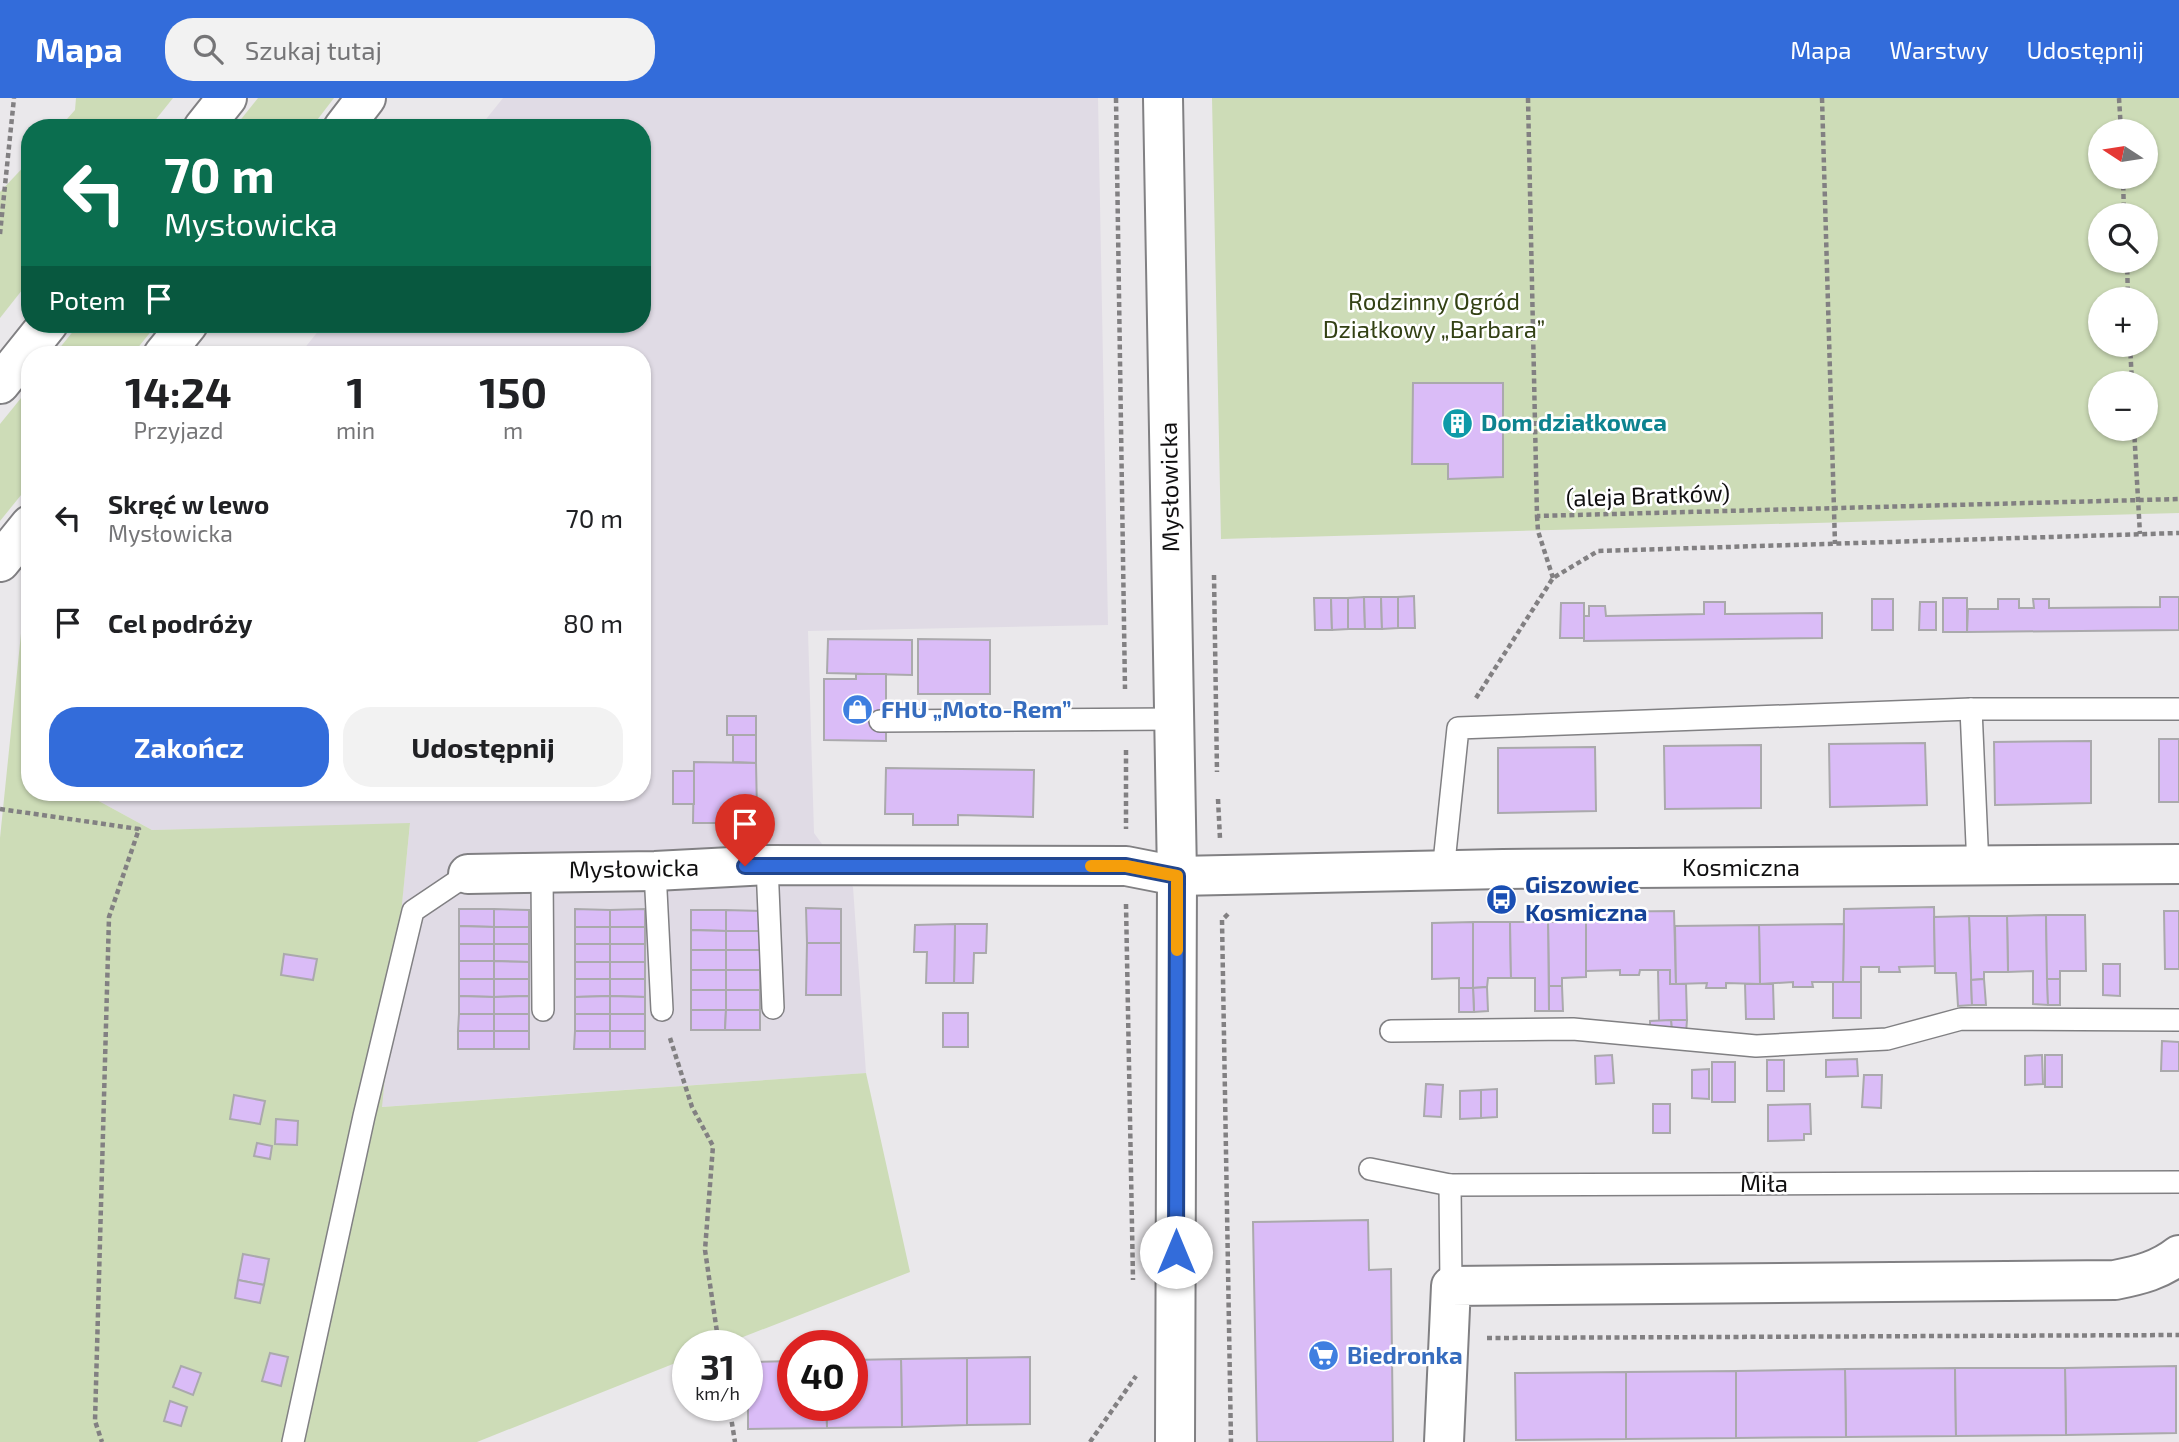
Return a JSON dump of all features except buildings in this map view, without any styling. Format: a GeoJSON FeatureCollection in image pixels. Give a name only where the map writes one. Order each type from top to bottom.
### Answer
{"type":"FeatureCollection","features":[{"type":"Feature","properties":{"kind":"main road"},"geometry":{"type":"LineString","coordinates":[[210,119],[227,98]]}},
{"type":"Feature","properties":{"kind":"main road"},"geometry":{"type":"LineString","coordinates":[[350,119],[366,98]]}},
{"type":"Feature","properties":{"kind":"main road","name":"Mysłowicka"},"geometry":{"type":"LineString","coordinates":[[1163,98],[1177,876],[1175,1442]]}},
{"type":"Feature","properties":{"kind":"main road"},"geometry":{"type":"LineString","coordinates":[[0,384],[21,358]]}},
{"type":"Feature","properties":{"kind":"main road"},"geometry":{"type":"LineString","coordinates":[[0,562],[21,535]]}},
{"type":"Feature","properties":{"kind":"main road","name":"Kosmiczna"},"geometry":{"type":"LineString","coordinates":[[1177,876],[1514,869],[2179,864]]}},
{"type":"Feature","properties":{"kind":"main road","name":"Mysłowicka"},"geometry":{"type":"LineString","coordinates":[[468,874],[655,871],[767,865],[1126,866],[1177,876]]}},
{"type":"Feature","properties":{"kind":"main road"},"geometry":{"type":"LineString","coordinates":[[1444,1442],[1451,1286],[2115,1280],[2143,1275],[2166,1265],[2179,1255]]}},
{"type":"Feature","properties":{"kind":"lane"},"geometry":{"type":"LineString","coordinates":[[1970,709],[1978,867]]}},
{"type":"Feature","properties":{"kind":"lane"},"geometry":{"type":"LineString","coordinates":[[1443,872],[1458,728],[1970,709],[2179,709]]}},
{"type":"Feature","properties":{"kind":"lane"},"geometry":{"type":"LineString","coordinates":[[880,720],[1175,719]]}},
{"type":"Feature","properties":{"kind":"lane"},"geometry":{"type":"LineString","coordinates":[[767,865],[773,1008]]}},
{"type":"Feature","properties":{"kind":"lane"},"geometry":{"type":"LineString","coordinates":[[542,871],[543,1010]]}},
{"type":"Feature","properties":{"kind":"lane"},"geometry":{"type":"LineString","coordinates":[[655,871],[662,1010]]}},
{"type":"Feature","properties":{"kind":"lane"},"geometry":{"type":"LineString","coordinates":[[293,1442],[364,1116],[413,911],[468,874]]}},
{"type":"Feature","properties":{"kind":"lane"},"geometry":{"type":"LineString","coordinates":[[1391,1031],[1573,1029],[1756,1046],[1887,1039],[1962,1019],[2179,1020]]}},
{"type":"Feature","properties":{"kind":"lane","name":"Miła"},"geometry":{"type":"LineString","coordinates":[[1370,1169],[1450,1185],[2179,1182]]}},
{"type":"Feature","properties":{"kind":"lane"},"geometry":{"type":"LineString","coordinates":[[1450,1185],[1451,1286]]}},
{"type":"Feature","properties":{"kind":"path"},"geometry":{"type":"LineString","coordinates":[[0,234],[14,98]]}},
{"type":"Feature","properties":{"kind":"path"},"geometry":{"type":"LineString","coordinates":[[1116,98],[1133,1285]]}},
{"type":"Feature","properties":{"kind":"path","name":"(aleja Bratków)"},"geometry":{"type":"LineString","coordinates":[[1528,98],[1536,516],[2179,499]]}},
{"type":"Feature","properties":{"kind":"path"},"geometry":{"type":"LineString","coordinates":[[1822,98],[1835,544]]}},
{"type":"Feature","properties":{"kind":"path"},"geometry":{"type":"LineString","coordinates":[[2119,98],[2120,119]]}},
{"type":"Feature","properties":{"kind":"path"},"geometry":{"type":"LineString","coordinates":[[0,154],[8,148]]}},
{"type":"Feature","properties":{"kind":"path"},"geometry":{"type":"LineString","coordinates":[[2135,441],[2140,534]]}},
{"type":"Feature","properties":{"kind":"path"},"geometry":{"type":"LineString","coordinates":[[1536,516],[1553,578]]}},
{"type":"Feature","properties":{"kind":"path"},"geometry":{"type":"LineString","coordinates":[[1458,728],[1553,578],[1598,551],[2179,533]]}},
{"type":"Feature","properties":{"kind":"path"},"geometry":{"type":"LineString","coordinates":[[1213,562],[1217,785]]}},
{"type":"Feature","properties":{"kind":"path"},"geometry":{"type":"LineString","coordinates":[[1218,798],[1220,844]]}},
{"type":"Feature","properties":{"kind":"path"},"geometry":{"type":"LineString","coordinates":[[0,809],[139,829],[109,917],[95,1421],[102,1442]]}},
{"type":"Feature","properties":{"kind":"path"},"geometry":{"type":"LineString","coordinates":[[1231,1442],[1223,920],[1234,908],[1250,908],[1251,875]]}},
{"type":"Feature","properties":{"kind":"path"},"geometry":{"type":"LineString","coordinates":[[662,1010],[692,1107],[713,1146],[705,1250],[717,1330]]}},
{"type":"Feature","properties":{"kind":"path"},"geometry":{"type":"LineString","coordinates":[[1482,1338],[2179,1335]]}},
{"type":"Feature","properties":{"kind":"path"},"geometry":{"type":"LineString","coordinates":[[1090,1442],[1136,1377],[1135,1364]]}},
{"type":"Feature","properties":{"kind":"path"},"geometry":{"type":"LineString","coordinates":[[732,1421],[735,1442]]}},
{"type":"Feature","properties":{"kind":"shaded area"},"geometry":{"type":"Polygon","coordinates":[[[503,98],[1098,98],[1108,625],[808,631],[814,833],[853,887],[866,1073],[381,1107],[410,824],[152,830],[99,801],[651,801],[651,346],[306,346],[317,333],[651,333],[651,119],[486,119],[503,98]]]}},
{"type":"Feature","properties":{"kind":"green space"},"geometry":{"type":"Polygon","coordinates":[[[76,98],[173,98],[156,119],[67,119],[75,110],[76,98]]]}},
{"type":"Feature","properties":{"kind":"green space"},"geometry":{"type":"Polygon","coordinates":[[[258,98],[334,98],[318,119],[241,119],[258,98]]]}},
{"type":"Feature","properties":{"kind":"green space","name":"Rodzinny Ogród Działkowy „Barbara”"},"geometry":{"type":"Polygon","coordinates":[[[1212,98],[2179,98],[2179,513],[1221,539],[1212,98]]]}},
{"type":"Feature","properties":{"kind":"green space"},"geometry":{"type":"Polygon","coordinates":[[[21,170],[21,291],[0,318],[0,192],[21,170]]]}},
{"type":"Feature","properties":{"kind":"green space"},"geometry":{"type":"Polygon","coordinates":[[[72,333],[150,333],[139,346],[61,346],[72,333]]]}},
{"type":"Feature","properties":{"kind":"green space"},"geometry":{"type":"Polygon","coordinates":[[[21,398],[21,495],[0,521],[0,424],[21,398]]]}},
{"type":"Feature","properties":{"kind":"green space"},"geometry":{"type":"Polygon","coordinates":[[[21,633],[21,801],[99,801],[152,830],[410,823],[382,1107],[866,1073],[910,1272],[761,1330],[672,1330],[672,1364],[477,1442],[0,1442],[0,838],[21,633]]]}},
{"type":"Feature","properties":{"kind":"slow traffic"},"geometry":{"type":"LineString","coordinates":[[1091,866],[1126,866],[1177,876],[1177,950]]}},
{"type":"Feature","properties":{"kind":"place","name":"Dom działkowca"},"geometry":{"type":"Point","coordinates":[1458,423]}},
{"type":"Feature","properties":{"kind":"place","name":"FHU „Moto-Rem”"},"geometry":{"type":"Point","coordinates":[858,710]}},
{"type":"Feature","properties":{"kind":"place","name":"Giszowiec Kosmiczna"},"geometry":{"type":"Point","coordinates":[1502,899]}},
{"type":"Feature","properties":{"kind":"place","name":"Biedronka"},"geometry":{"type":"Point","coordinates":[1324,1356]}},
{"type":"Feature","properties":{"kind":"route"},"geometry":{"type":"LineString","coordinates":[[745,866],[1126,866],[1177,876],[1176,1252]]}}]}
